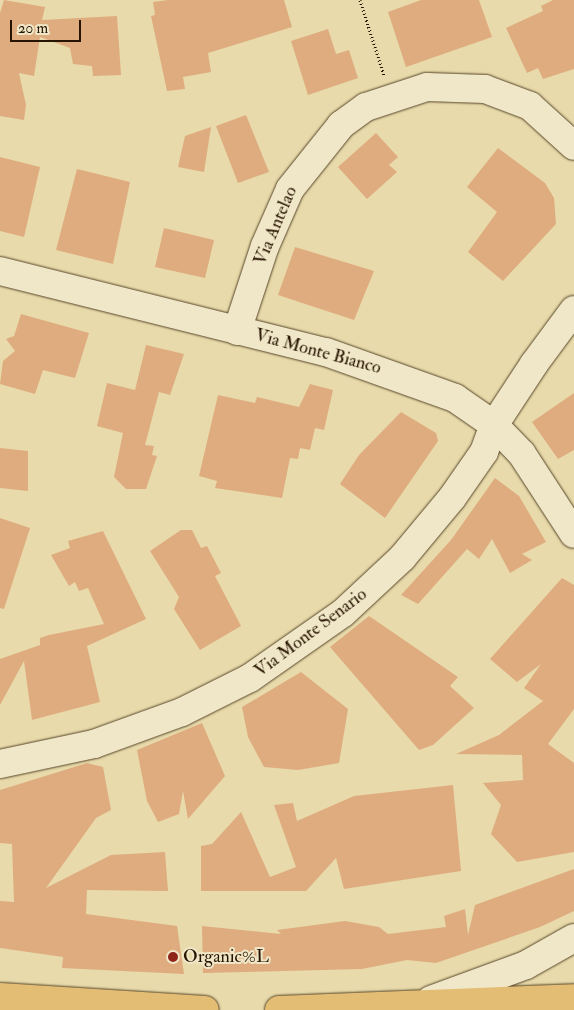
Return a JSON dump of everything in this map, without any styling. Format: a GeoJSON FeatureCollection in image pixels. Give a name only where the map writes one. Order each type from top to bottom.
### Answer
{"type":"FeatureCollection","features":[{"type":"Feature","properties":{"kind":"main road"},"geometry":{"type":"LineString","coordinates":[[0,997],[205,1010]]}},
{"type":"Feature","properties":{"kind":"main road"},"geometry":{"type":"LineString","coordinates":[[278,1010],[425,1002],[574,998]]}},
{"type":"Feature","properties":{"kind":"street","name":"Via Antelao"},"geometry":{"type":"LineString","coordinates":[[237,330],[265,246],[296,179],[341,125],[366,107],[391,96],[440,86],[497,92],[530,106],[574,146]]}},
{"type":"Feature","properties":{"kind":"street","name":"Via Monte Bianco"},"geometry":{"type":"LineString","coordinates":[[0,271],[237,330],[396,373],[455,398],[494,425],[534,469],[574,534]]}},
{"type":"Feature","properties":{"kind":"street"},"geometry":{"type":"LineString","coordinates":[[494,425],[574,310]]}},
{"type":"Feature","properties":{"kind":"street","name":"Via Monte Senario"},"geometry":{"type":"LineString","coordinates":[[0,764],[84,747],[144,728],[274,664],[343,613],[402,558],[484,452],[494,425]]}},
{"type":"Feature","properties":{"kind":"street"},"geometry":{"type":"LineString","coordinates":[[425,1002],[518,968],[574,938]]}},
{"type":"Feature","properties":{"kind":"path"},"geometry":{"type":"LineString","coordinates":[[360,0],[391,96]]}},
{"type":"Feature","properties":{"kind":"building"},"geometry":{"type":"Polygon","coordinates":[[[4,0],[45,7],[42,20],[117,16],[121,75],[93,76],[92,66],[73,64],[70,48],[40,37],[34,76],[19,73],[26,105],[24,120],[0,116],[0,13],[4,0]]]}},
{"type":"Feature","properties":{"kind":"building"},"geometry":{"type":"Polygon","coordinates":[[[168,0],[284,0],[292,27],[208,53],[211,72],[183,77],[185,89],[167,91],[151,16],[155,15],[153,2],[168,0]]]}},
{"type":"Feature","properties":{"kind":"building"},"geometry":{"type":"Polygon","coordinates":[[[421,0],[479,0],[492,37],[406,67],[388,12],[421,0]]]}},
{"type":"Feature","properties":{"kind":"building"},"geometry":{"type":"Polygon","coordinates":[[[553,0],[574,0],[574,69],[543,79],[538,68],[527,73],[506,28],[543,11],[541,6],[553,0]]]}},
{"type":"Feature","properties":{"kind":"building"},"geometry":{"type":"Polygon","coordinates":[[[328,29],[336,54],[349,50],[358,78],[308,95],[291,41],[328,29]]]}},
{"type":"Feature","properties":{"kind":"building"},"geometry":{"type":"Polygon","coordinates":[[[246,115],[269,172],[238,183],[216,126],[246,115]]]}},
{"type":"Feature","properties":{"kind":"building"},"geometry":{"type":"Polygon","coordinates":[[[211,127],[204,172],[178,167],[185,136],[211,127]]]}},
{"type":"Feature","properties":{"kind":"building"},"geometry":{"type":"Polygon","coordinates":[[[376,133],[398,157],[389,165],[397,172],[367,199],[338,167],[376,133]]]}},
{"type":"Feature","properties":{"kind":"building"},"geometry":{"type":"Polygon","coordinates":[[[498,148],[545,183],[554,198],[556,224],[503,281],[468,252],[497,212],[467,187],[498,148]]]}},
{"type":"Feature","properties":{"kind":"building"},"geometry":{"type":"Polygon","coordinates":[[[0,157],[40,167],[24,237],[0,231],[0,157]]]}},
{"type":"Feature","properties":{"kind":"building"},"geometry":{"type":"Polygon","coordinates":[[[77,169],[130,182],[113,264],[56,250],[77,169]]]}},
{"type":"Feature","properties":{"kind":"building"},"geometry":{"type":"Polygon","coordinates":[[[164,228],[214,240],[205,278],[155,267],[164,228]]]}},
{"type":"Feature","properties":{"kind":"building"},"geometry":{"type":"Polygon","coordinates":[[[295,247],[374,271],[354,320],[278,295],[295,247]]]}},
{"type":"Feature","properties":{"kind":"building"},"geometry":{"type":"Polygon","coordinates":[[[21,314],[89,333],[75,378],[43,370],[35,394],[0,384],[3,361],[15,351],[6,339],[14,336],[21,314]]]}},
{"type":"Feature","properties":{"kind":"building"},"geometry":{"type":"Polygon","coordinates":[[[146,345],[184,354],[170,395],[159,392],[145,445],[154,446],[152,455],[157,456],[146,489],[126,489],[114,477],[123,433],[97,426],[107,383],[135,390],[146,345]]]}},
{"type":"Feature","properties":{"kind":"building"},"geometry":{"type":"Polygon","coordinates":[[[310,384],[333,390],[324,430],[315,428],[310,450],[300,448],[298,459],[290,458],[282,498],[215,488],[217,481],[199,476],[218,395],[255,403],[257,397],[299,407],[310,384]]]}},
{"type":"Feature","properties":{"kind":"building"},"geometry":{"type":"Polygon","coordinates":[[[574,393],[574,450],[558,459],[532,422],[574,393]]]}},
{"type":"Feature","properties":{"kind":"building"},"geometry":{"type":"Polygon","coordinates":[[[401,412],[436,433],[438,441],[385,518],[340,484],[359,455],[401,412]]]}},
{"type":"Feature","properties":{"kind":"building"},"geometry":{"type":"Polygon","coordinates":[[[0,448],[28,451],[28,491],[0,488],[0,448]]]}},
{"type":"Feature","properties":{"kind":"building"},"geometry":{"type":"Polygon","coordinates":[[[495,478],[519,496],[546,542],[522,554],[532,560],[510,573],[492,539],[479,559],[467,549],[418,604],[401,595],[451,540],[495,478]]]}},
{"type":"Feature","properties":{"kind":"building"},"geometry":{"type":"Polygon","coordinates":[[[0,518],[30,528],[4,609],[0,608],[0,518]]]}},
{"type":"Feature","properties":{"kind":"building"},"geometry":{"type":"Polygon","coordinates":[[[181,530],[192,530],[201,548],[207,546],[221,573],[215,576],[241,626],[200,650],[174,609],[179,597],[150,551],[181,530]]]}},
{"type":"Feature","properties":{"kind":"building"},"geometry":{"type":"Polygon","coordinates":[[[103,531],[146,619],[87,646],[100,702],[32,720],[24,661],[0,705],[0,659],[40,645],[40,638],[104,624],[88,588],[79,591],[75,582],[69,586],[51,555],[70,548],[68,541],[103,531]]]}},
{"type":"Feature","properties":{"kind":"building"},"geometry":{"type":"Polygon","coordinates":[[[562,578],[574,585],[574,709],[548,744],[574,763],[574,852],[517,862],[491,834],[501,805],[483,783],[523,780],[522,755],[456,754],[499,735],[543,701],[524,688],[541,664],[517,682],[490,659],[562,578]]]}},
{"type":"Feature","properties":{"kind":"building"},"geometry":{"type":"Polygon","coordinates":[[[369,616],[458,677],[450,686],[474,708],[433,745],[419,750],[330,647],[369,616]]]}},
{"type":"Feature","properties":{"kind":"building"},"geometry":{"type":"Polygon","coordinates":[[[301,672],[348,709],[339,763],[298,770],[264,767],[248,737],[242,707],[301,672]]]}},
{"type":"Feature","properties":{"kind":"building"},"geometry":{"type":"Polygon","coordinates":[[[202,723],[225,776],[188,819],[183,791],[179,814],[158,822],[147,801],[137,750],[202,723]]]}},
{"type":"Feature","properties":{"kind":"building"},"geometry":{"type":"Polygon","coordinates":[[[87,763],[103,767],[111,810],[96,818],[46,888],[111,855],[165,852],[168,891],[87,890],[86,914],[177,926],[184,974],[62,968],[63,957],[0,948],[0,901],[14,902],[12,844],[0,843],[0,790],[87,763]]]}},
{"type":"Feature","properties":{"kind":"building"},"geometry":{"type":"Polygon","coordinates":[[[453,785],[461,871],[344,889],[336,858],[306,891],[201,891],[201,846],[212,844],[241,812],[270,877],[296,867],[274,805],[293,803],[297,821],[354,796],[453,785]]]}},
{"type":"Feature","properties":{"kind":"building"},"geometry":{"type":"Polygon","coordinates":[[[574,869],[574,911],[540,927],[436,963],[407,960],[362,969],[203,973],[202,926],[281,934],[277,930],[345,921],[379,927],[388,934],[446,927],[444,916],[465,909],[468,935],[475,905],[574,869]]]}},
{"type":"Feature","properties":{"kind":"place","name":"Organic%L"},"geometry":{"type":"Point","coordinates":[173,957]}}]}
